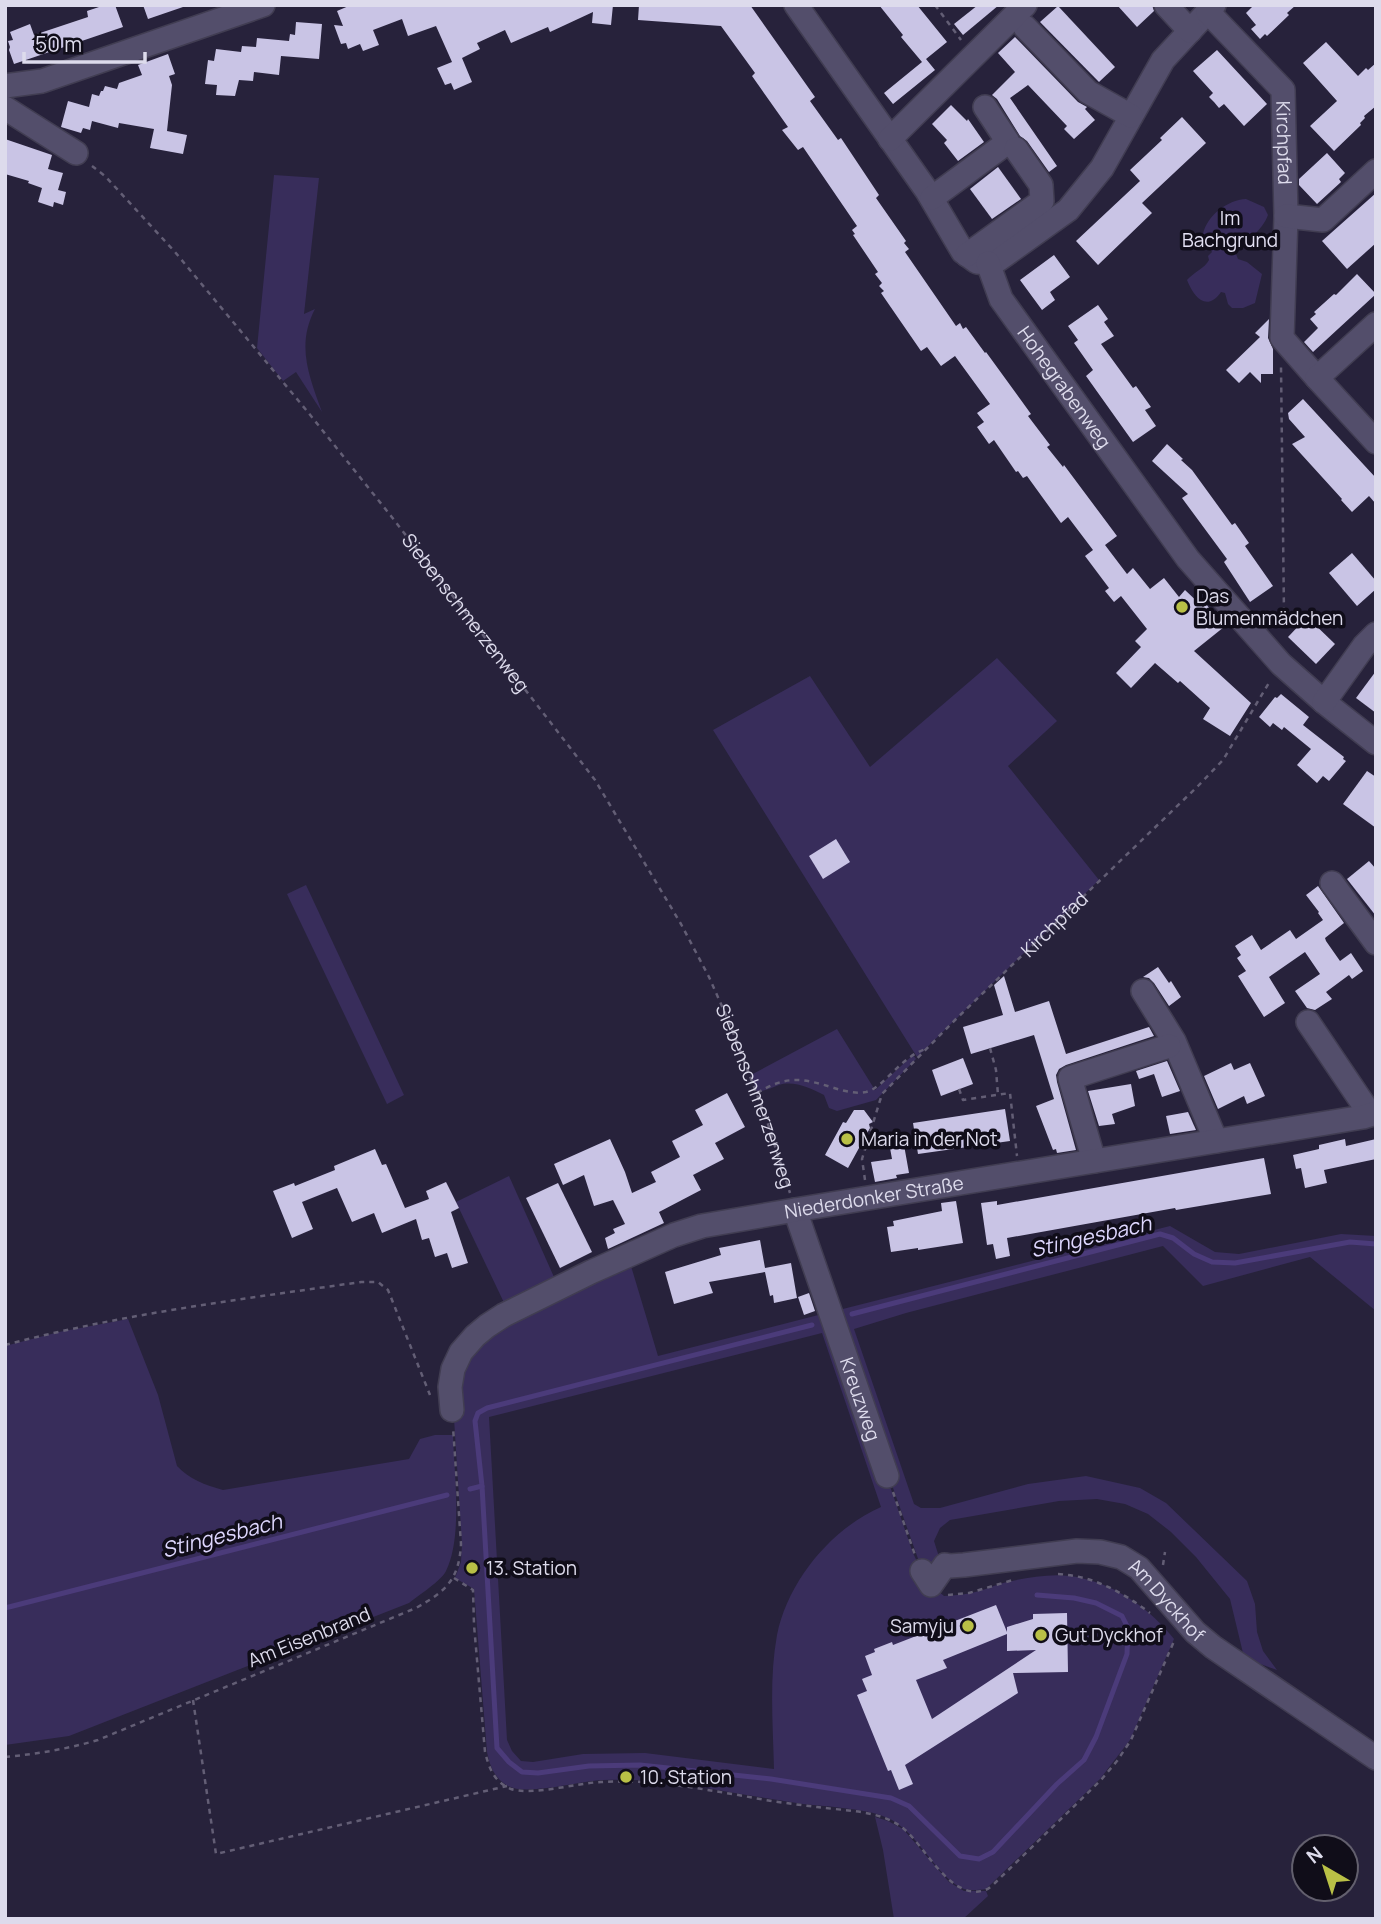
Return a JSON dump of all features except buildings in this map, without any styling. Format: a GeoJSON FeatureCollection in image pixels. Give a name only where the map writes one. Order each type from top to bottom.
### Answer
{"type":"FeatureCollection","features":[{"type":"Feature","properties":{"kind":"street","name":"Hohegrabenweg"},"geometry":{"type":"LineString","coordinates":[[796,5],[932,198],[963,252],[978,259],[1002,299],[1188,559],[1281,664],[1376,743]]}},
{"type":"Feature","properties":{"kind":"street"},"geometry":{"type":"LineString","coordinates":[[1166,5],[1190,31]]}},
{"type":"Feature","properties":{"kind":"street"},"geometry":{"type":"LineString","coordinates":[[5,86],[42,81],[261,6]]}},
{"type":"Feature","properties":{"kind":"street"},"geometry":{"type":"LineString","coordinates":[[978,259],[998,260],[1068,209],[1102,168],[1163,60],[1211,8]]}},
{"type":"Feature","properties":{"kind":"street","name":"Kirchpfad"},"geometry":{"type":"LineString","coordinates":[[1211,8],[1283,90],[1286,216],[1282,338],[1288,345]]}},
{"type":"Feature","properties":{"kind":"street"},"geometry":{"type":"LineString","coordinates":[[890,139],[973,57],[1025,16],[1088,92],[1131,116]]}},
{"type":"Feature","properties":{"kind":"street"},"geometry":{"type":"LineString","coordinates":[[932,198],[1008,142],[985,107]]}},
{"type":"Feature","properties":{"kind":"street"},"geometry":{"type":"LineString","coordinates":[[5,108],[76,153]]}},
{"type":"Feature","properties":{"kind":"street"},"geometry":{"type":"LineString","coordinates":[[978,259],[1042,201],[1041,185],[1016,149]]}},
{"type":"Feature","properties":{"kind":"street"},"geometry":{"type":"LineString","coordinates":[[1286,216],[1323,220],[1376,171]]}},
{"type":"Feature","properties":{"kind":"street"},"geometry":{"type":"LineString","coordinates":[[1317,378],[1376,324]]}},
{"type":"Feature","properties":{"kind":"street"},"geometry":{"type":"LineString","coordinates":[[1288,345],[1376,442]]}},
{"type":"Feature","properties":{"kind":"street"},"geometry":{"type":"LineString","coordinates":[[1324,702],[1364,646],[1376,634]]}},
{"type":"Feature","properties":{"kind":"street"},"geometry":{"type":"LineString","coordinates":[[1332,883],[1376,943]]}},
{"type":"Feature","properties":{"kind":"street"},"geometry":{"type":"LineString","coordinates":[[1143,991],[1174,1041],[1216,1141]]}},
{"type":"Feature","properties":{"kind":"street"},"geometry":{"type":"LineString","coordinates":[[1308,1022],[1373,1113]]}},
{"type":"Feature","properties":{"kind":"street"},"geometry":{"type":"LineString","coordinates":[[1094,1161],[1070,1078],[1168,1046]]}},
{"type":"Feature","properties":{"kind":"street","name":"Niederdonker Straße"},"geometry":{"type":"LineString","coordinates":[[450,1419],[453,1369],[461,1352],[487,1325],[591,1272],[674,1234],[702,1226],[1373,1113]]}},
{"type":"Feature","properties":{"kind":"street","name":"Kreuzweg"},"geometry":{"type":"LineString","coordinates":[[795,1210],[887,1476]]}},
{"type":"Feature","properties":{"kind":"street","name":"Am Dyckhof"},"geometry":{"type":"LineString","coordinates":[[935,1583],[945,1565],[1077,1551],[1100,1552],[1121,1557],[1139,1568],[1195,1632],[1213,1647],[1376,1758]]}},
{"type":"Feature","properties":{"kind":"path"},"geometry":{"type":"LineString","coordinates":[[935,5],[973,57]]}},
{"type":"Feature","properties":{"kind":"path","name":"Siebenschmerzenweg"},"geometry":{"type":"LineString","coordinates":[[76,153],[105,176],[175,252],[391,516],[595,780],[681,924],[709,978],[756,1093],[795,1210]]}},
{"type":"Feature","properties":{"kind":"path"},"geometry":{"type":"LineString","coordinates":[[1258,639],[1284,614],[1280,352],[1288,345]]}},
{"type":"Feature","properties":{"kind":"path","name":"Kirchpfad"},"geometry":{"type":"LineString","coordinates":[[869,1198],[862,1159],[882,1094],[1223,760],[1281,664]]}},
{"type":"Feature","properties":{"kind":"path"},"geometry":{"type":"LineString","coordinates":[[990,1048],[996,1070],[998,1095]]}},
{"type":"Feature","properties":{"kind":"path"},"geometry":{"type":"LineString","coordinates":[[756,1093],[773,1083],[789,1079],[814,1082],[846,1091],[868,1091],[875,1088],[909,1056],[926,1049]]}},
{"type":"Feature","properties":{"kind":"path"},"geometry":{"type":"LineString","coordinates":[[959,1089],[963,1100],[1010,1093],[1019,1173]]}},
{"type":"Feature","properties":{"kind":"path"},"geometry":{"type":"LineString","coordinates":[[5,1345],[59,1331],[199,1306],[361,1282],[378,1282],[388,1290],[430,1395]]}},
{"type":"Feature","properties":{"kind":"path"},"geometry":{"type":"LineString","coordinates":[[450,1419],[453,1435]]}},
{"type":"Feature","properties":{"kind":"path"},"geometry":{"type":"LineString","coordinates":[[450,1419],[461,1544],[460,1563],[454,1578],[473,1590],[485,1752],[489,1769],[507,1786],[525,1791],[599,1782],[664,1783],[767,1801],[870,1814],[888,1819],[904,1829],[950,1881],[964,1890],[985,1890],[1101,1780],[1117,1761],[1132,1740],[1175,1639]]}},
{"type":"Feature","properties":{"kind":"path"},"geometry":{"type":"LineString","coordinates":[[887,1476],[935,1583],[969,1593],[1019,1579]]}},
{"type":"Feature","properties":{"kind":"path"},"geometry":{"type":"LineString","coordinates":[[1051,1575],[1081,1577],[1111,1587],[1152,1614]]}},
{"type":"Feature","properties":{"kind":"path","name":"Am Eisenbrand"},"geometry":{"type":"LineString","coordinates":[[5,1757],[44,1753],[98,1740],[416,1608],[439,1593],[454,1578]]}},
{"type":"Feature","properties":{"kind":"path"},"geometry":{"type":"LineString","coordinates":[[193,1700],[216,1854],[507,1786]]}},
{"type":"Feature","properties":{"kind":"green space"},"geometry":{"type":"Polygon","coordinates":[[[274,175],[319,178],[304,314],[315,309],[309,322],[305,348],[309,373],[322,412],[296,372],[283,381],[257,348],[274,175]]]}},
{"type":"Feature","properties":{"kind":"green space","name":"Im Bachgrund"},"geometry":{"type":"Polygon","coordinates":[[[1246,199],[1264,207],[1268,215],[1262,226],[1236,254],[1238,259],[1247,262],[1262,274],[1255,303],[1243,308],[1232,308],[1225,293],[1221,292],[1211,301],[1201,300],[1187,280],[1207,263],[1212,252],[1203,234],[1205,227],[1219,210],[1232,202],[1246,199]]]}},
{"type":"Feature","properties":{"kind":"green space"},"geometry":{"type":"Polygon","coordinates":[[[997,658],[1057,721],[1008,766],[1099,880],[917,1057],[713,730],[810,676],[870,767],[997,658]]]}},
{"type":"Feature","properties":{"kind":"green space"},"geometry":{"type":"Polygon","coordinates":[[[306,885],[404,1095],[387,1104],[287,894],[306,885]]]}},
{"type":"Feature","properties":{"kind":"green space"},"geometry":{"type":"Polygon","coordinates":[[[837,1029],[875,1090],[913,1055],[916,1059],[876,1100],[837,1111],[829,1108],[824,1095],[790,1083],[757,1092],[751,1075],[837,1029]]]}},
{"type":"Feature","properties":{"kind":"green space"},"geometry":{"type":"Polygon","coordinates":[[[509,1176],[558,1286],[508,1311],[456,1202],[509,1176]]]}},
{"type":"Feature","properties":{"kind":"green space"},"geometry":{"type":"Polygon","coordinates":[[[1170,1226],[1215,1252],[1239,1254],[1341,1234],[1376,1236],[1376,1311],[1310,1257],[1203,1286],[1163,1246],[854,1329],[914,1504],[921,1508],[940,1508],[1028,1484],[1086,1476],[1140,1488],[1166,1503],[1247,1581],[1255,1604],[1257,1632],[1263,1651],[1277,1670],[1252,1661],[1243,1653],[1230,1599],[1196,1557],[1148,1514],[1125,1504],[1097,1499],[1059,1501],[950,1520],[940,1528],[934,1541],[944,1565],[922,1570],[831,1312],[1170,1226]]]}},
{"type":"Feature","properties":{"kind":"green space"},"geometry":{"type":"Polygon","coordinates":[[[628,1256],[658,1356],[830,1312],[913,1553],[926,1577],[944,1596],[980,1591],[1025,1578],[1063,1575],[1081,1578],[1121,1593],[1155,1618],[1174,1639],[1130,1740],[1100,1779],[986,1889],[978,1890],[964,1889],[955,1884],[902,1827],[892,1820],[872,1813],[652,1781],[603,1780],[527,1789],[508,1786],[493,1771],[487,1752],[474,1589],[455,1578],[461,1562],[462,1544],[452,1387],[476,1337],[628,1256]],[[822,1333],[489,1417],[507,1740],[521,1761],[533,1762],[583,1754],[645,1753],[774,1769],[773,1668],[777,1635],[791,1595],[814,1559],[829,1543],[845,1529],[881,1507],[822,1333]],[[1112,1610],[1122,1617],[1127,1629],[1126,1653],[1095,1736],[1083,1759],[992,1851],[978,1858],[961,1855],[943,1841],[960,1856],[971,1860],[985,1857],[993,1853],[1085,1760],[1097,1738],[1128,1654],[1129,1628],[1123,1616],[1112,1610]]]}},
{"type":"Feature","properties":{"kind":"green space"},"geometry":{"type":"Polygon","coordinates":[[[128,1319],[158,1395],[177,1466],[192,1478],[210,1486],[223,1490],[409,1459],[420,1439],[435,1435],[453,1435],[456,1523],[451,1557],[443,1575],[409,1603],[69,1736],[5,1745],[5,1346],[128,1319]]]}},
{"type":"Feature","properties":{"kind":"green space"},"geometry":{"type":"Polygon","coordinates":[[[875,1817],[903,1829],[949,1882],[964,1891],[986,1891],[988,1896],[963,1919],[894,1919],[875,1817]]]}},
{"type":"Feature","properties":{"kind":"waterway","name":"Stingesbach"},"geometry":{"type":"LineString","coordinates":[[852,1314],[1160,1234],[1173,1238],[1194,1254],[1212,1262],[1235,1263],[1350,1242],[1376,1244]]}},
{"type":"Feature","properties":{"kind":"waterway"},"geometry":{"type":"LineString","coordinates":[[812,1325],[487,1408],[478,1413],[475,1421],[482,1486],[497,1748],[522,1772],[640,1765],[771,1779],[891,1798],[909,1806],[960,1856],[979,1859],[993,1852],[1057,1784],[1084,1760],[1096,1737],[1127,1654],[1128,1628],[1122,1616],[1096,1603],[1037,1595]]}},
{"type":"Feature","properties":{"kind":"waterway","name":"Stingesbach"},"geometry":{"type":"LineString","coordinates":[[470,1489],[482,1486]]}},
{"type":"Feature","properties":{"kind":"waterway","name":"Stingesbach"},"geometry":{"type":"LineString","coordinates":[[5,1608],[447,1495]]}},
{"type":"Feature","properties":{"kind":"place","name":"Das Blumenmädchen"},"geometry":{"type":"Point","coordinates":[1182,607]}},
{"type":"Feature","properties":{"kind":"place","name":"Maria in der Not"},"geometry":{"type":"Point","coordinates":[847,1139]}},
{"type":"Feature","properties":{"kind":"place","name":"13. Station"},"geometry":{"type":"Point","coordinates":[472,1568]}},
{"type":"Feature","properties":{"kind":"place","name":"Samyju"},"geometry":{"type":"Point","coordinates":[968,1626]}},
{"type":"Feature","properties":{"kind":"place","name":"Gut Dyckhof"},"geometry":{"type":"Point","coordinates":[1041,1635]}},
{"type":"Feature","properties":{"kind":"place","name":"10. Station"},"geometry":{"type":"Point","coordinates":[626,1777]}}]}
